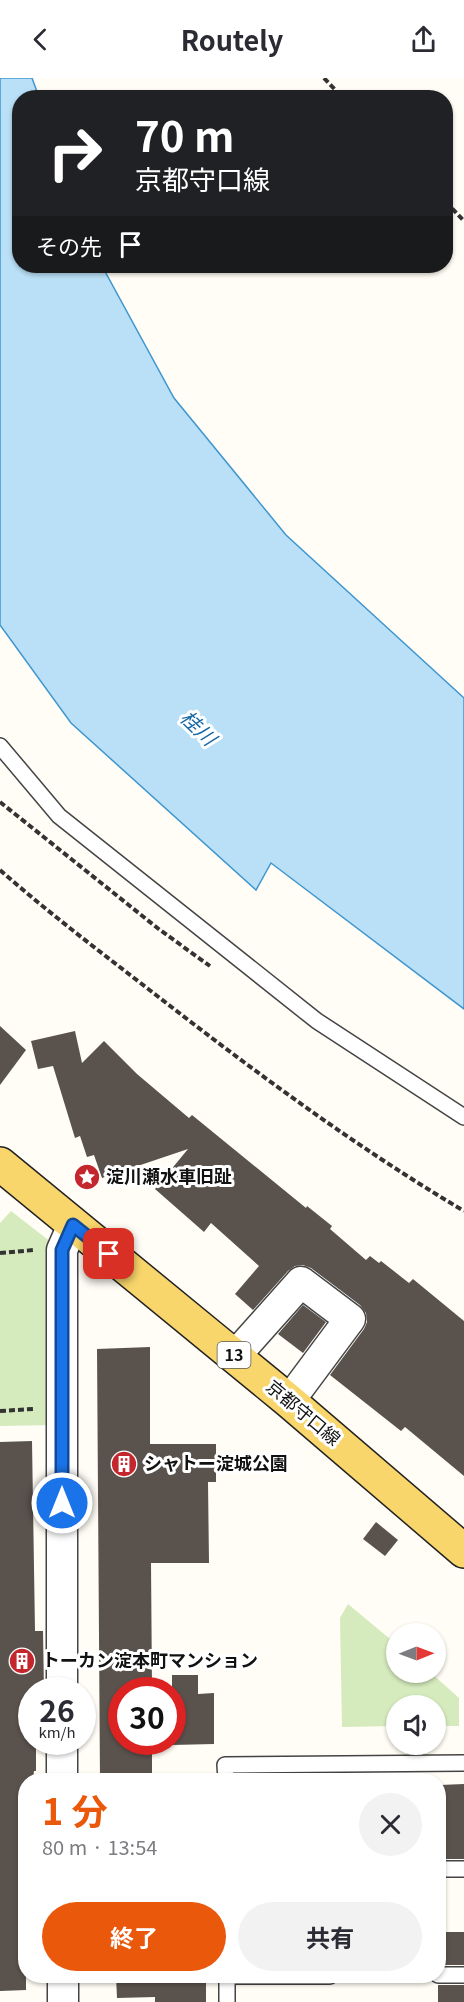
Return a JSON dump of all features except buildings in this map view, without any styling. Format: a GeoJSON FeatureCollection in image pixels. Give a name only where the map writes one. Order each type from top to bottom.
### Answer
{"type":"FeatureCollection","features":[{"type":"Feature","properties":{"kind":"main road","name":"京都守口線"},"geometry":{"type":"LineString","coordinates":[[0,1164],[289,1401],[464,1551]]}},
{"type":"Feature","properties":{"kind":"street"},"geometry":{"type":"LineString","coordinates":[[62,1677],[62,1250],[73,1225]]}},
{"type":"Feature","properties":{"kind":"street"},"geometry":{"type":"LineString","coordinates":[[235,1356],[302,1282],[351,1320],[289,1401]]}},
{"type":"Feature","properties":{"kind":"street"},"geometry":{"type":"LineString","coordinates":[[62,1755],[63,1773]]}},
{"type":"Feature","properties":{"kind":"street"},"geometry":{"type":"LineString","coordinates":[[63,1983],[63,2002]]}},
{"type":"Feature","properties":{"kind":"lane"},"geometry":{"type":"LineString","coordinates":[[0,746],[59,816],[317,1021],[464,1117]]}},
{"type":"Feature","properties":{"kind":"lane"},"geometry":{"type":"LineString","coordinates":[[225,1773],[225,1766],[464,1763]]}},
{"type":"Feature","properties":{"kind":"lane"},"geometry":{"type":"LineString","coordinates":[[446,1869],[464,1869]]}},
{"type":"Feature","properties":{"kind":"lane"},"geometry":{"type":"LineString","coordinates":[[446,1975],[464,1975]]}},
{"type":"Feature","properties":{"kind":"lane"},"geometry":{"type":"LineString","coordinates":[[227,1983],[227,2002]]}},
{"type":"Feature","properties":{"kind":"path"},"geometry":{"type":"LineString","coordinates":[[324,78],[335,90]]}},
{"type":"Feature","properties":{"kind":"path"},"geometry":{"type":"LineString","coordinates":[[453,209],[464,221]]}},
{"type":"Feature","properties":{"kind":"path"},"geometry":{"type":"LineString","coordinates":[[0,870],[35,901],[228,1051],[349,1136],[464,1211]]}},
{"type":"Feature","properties":{"kind":"path"},"geometry":{"type":"LineString","coordinates":[[0,1410],[61,1409]]}},
{"type":"Feature","properties":{"kind":"green space"},"geometry":{"type":"Polygon","coordinates":[[[11,1211],[56,1246],[53,1425],[0,1426],[0,1223],[11,1211]]]}},
{"type":"Feature","properties":{"kind":"green space"},"geometry":{"type":"Polygon","coordinates":[[[348,1604],[386,1636],[386,1683],[442,1683],[459,1698],[459,1726],[446,1726],[446,1695],[386,1695],[386,1726],[342,1727],[340,1618],[348,1604]]]}},
{"type":"Feature","properties":{"kind":"water","name":"桂川"},"geometry":{"type":"Polygon","coordinates":[[[0,78],[32,78],[36,90],[12,90],[12,273],[106,273],[174,398],[286,535],[464,698],[464,1009],[271,863],[256,890],[71,723],[0,625],[0,78]]]}},
{"type":"Feature","properties":{"kind":"place","name":"淀川瀬水車旧趾"},"geometry":{"type":"Point","coordinates":[87,1177]}},
{"type":"Feature","properties":{"kind":"place","name":"シャトー淀城公園"},"geometry":{"type":"Point","coordinates":[124,1464]}},
{"type":"Feature","properties":{"kind":"place","name":"トーカン淀本町マンション"},"geometry":{"type":"Point","coordinates":[22,1661]}},
{"type":"Feature","properties":{"kind":"route"},"geometry":{"type":"LineString","coordinates":[[62,1503],[62,1250],[73,1225],[109,1254]]}}]}
